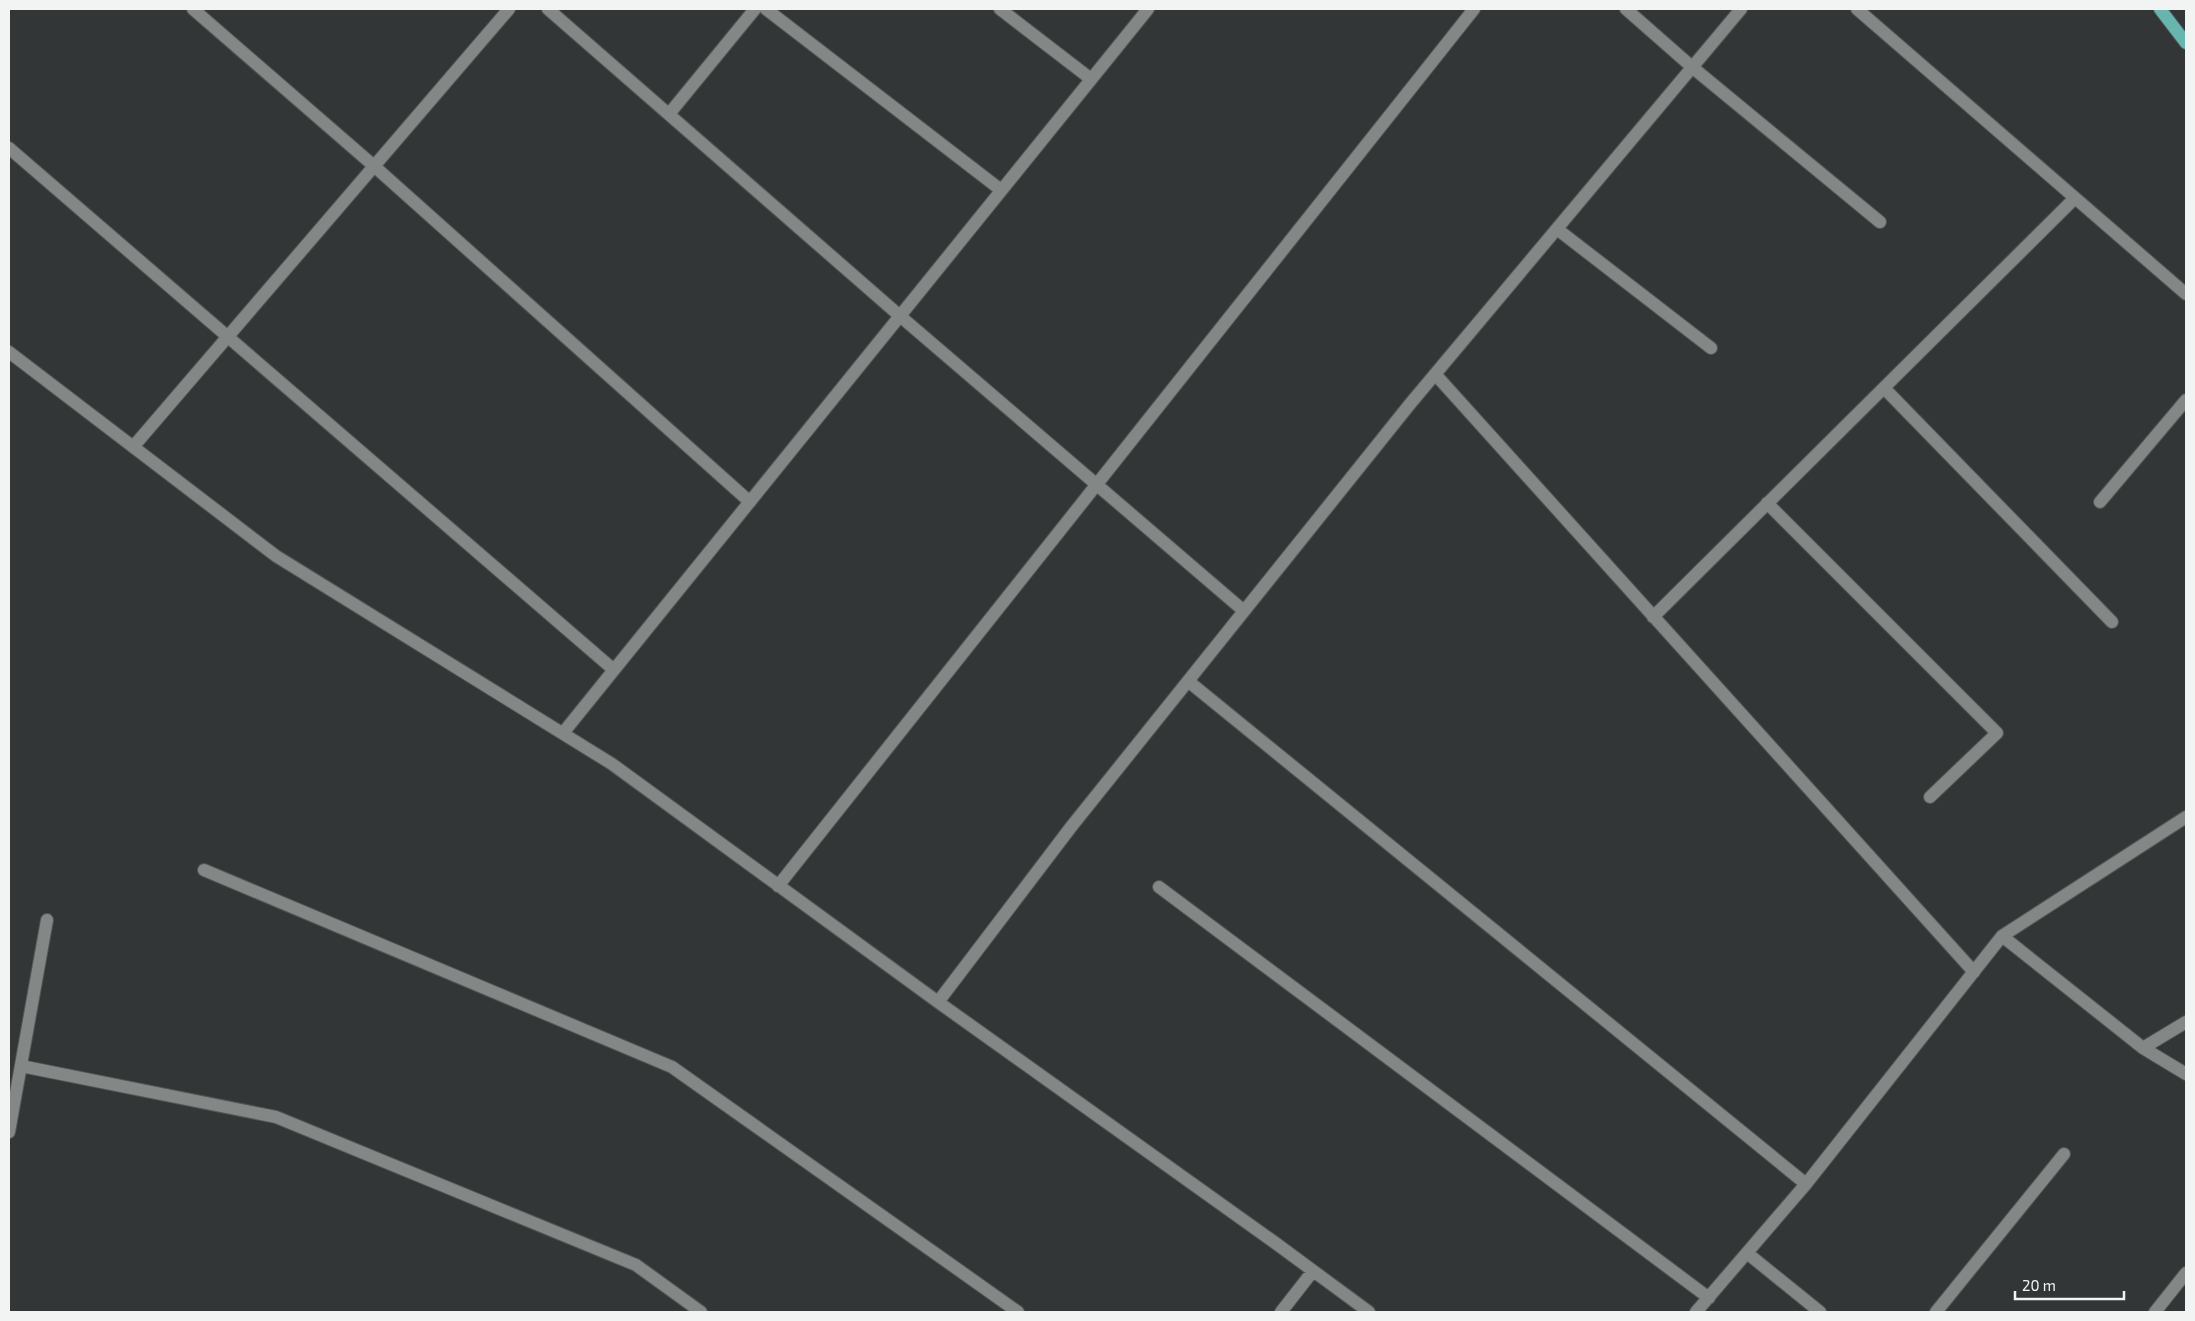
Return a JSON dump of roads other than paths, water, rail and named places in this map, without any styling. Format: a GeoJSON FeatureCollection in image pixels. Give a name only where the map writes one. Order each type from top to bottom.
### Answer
{"type":"FeatureCollection","features":[{"type":"Feature","properties":{"kind":"main road"},"geometry":{"type":"LineString","coordinates":[[2160,9],[2186,43]]}},
{"type":"Feature","properties":{"kind":"street"},"geometry":{"type":"LineString","coordinates":[[193,9],[374,166],[750,502]]}},
{"type":"Feature","properties":{"kind":"street"},"geometry":{"type":"LineString","coordinates":[[133,447],[509,9]]}},
{"type":"Feature","properties":{"kind":"street"},"geometry":{"type":"LineString","coordinates":[[548,9],[900,316],[1244,611]]}},
{"type":"Feature","properties":{"kind":"street"},"geometry":{"type":"LineString","coordinates":[[669,114],[755,9]]}},
{"type":"Feature","properties":{"kind":"street"},"geometry":{"type":"LineString","coordinates":[[766,9],[1001,190]]}},
{"type":"Feature","properties":{"kind":"street"},"geometry":{"type":"LineString","coordinates":[[1000,9],[1091,80]]}},
{"type":"Feature","properties":{"kind":"street"},"geometry":{"type":"LineString","coordinates":[[563,733],[1148,9]]}},
{"type":"Feature","properties":{"kind":"street"},"geometry":{"type":"LineString","coordinates":[[778,886],[1474,9]]}},
{"type":"Feature","properties":{"kind":"street"},"geometry":{"type":"LineString","coordinates":[[1626,9],[1692,67],[1880,222]]}},
{"type":"Feature","properties":{"kind":"street"},"geometry":{"type":"LineString","coordinates":[[938,1002],[1071,827],[1435,374],[1741,9]]}},
{"type":"Feature","properties":{"kind":"street"},"geometry":{"type":"LineString","coordinates":[[1857,9],[2186,294]]}},
{"type":"Feature","properties":{"kind":"street"},"geometry":{"type":"LineString","coordinates":[[9,148],[614,670]]}},
{"type":"Feature","properties":{"kind":"street"},"geometry":{"type":"LineString","coordinates":[[1653,617],[2076,198]]}},
{"type":"Feature","properties":{"kind":"street"},"geometry":{"type":"LineString","coordinates":[[1556,229],[1711,348]]}},
{"type":"Feature","properties":{"kind":"street"},"geometry":{"type":"LineString","coordinates":[[9,352],[276,556],[612,764],[938,1002],[1369,1312]]}},
{"type":"Feature","properties":{"kind":"street"},"geometry":{"type":"LineString","coordinates":[[1435,374],[1974,972]]}},
{"type":"Feature","properties":{"kind":"street"},"geometry":{"type":"LineString","coordinates":[[1884,388],[2112,622]]}},
{"type":"Feature","properties":{"kind":"street"},"geometry":{"type":"LineString","coordinates":[[2100,502],[2186,400]]}},
{"type":"Feature","properties":{"kind":"street"},"geometry":{"type":"LineString","coordinates":[[1768,503],[1997,733],[1930,797]]}},
{"type":"Feature","properties":{"kind":"street"},"geometry":{"type":"LineString","coordinates":[[1188,681],[1806,1184]]}},
{"type":"Feature","properties":{"kind":"street"},"geometry":{"type":"LineString","coordinates":[[1696,1312],[1806,1184],[2002,936],[2186,816]]}},
{"type":"Feature","properties":{"kind":"street"},"geometry":{"type":"LineString","coordinates":[[204,870],[672,1067],[1018,1312]]}},
{"type":"Feature","properties":{"kind":"street"},"geometry":{"type":"LineString","coordinates":[[1159,887],[1708,1298]]}},
{"type":"Feature","properties":{"kind":"street"},"geometry":{"type":"LineString","coordinates":[[9,1132],[47,920]]}},
{"type":"Feature","properties":{"kind":"street"},"geometry":{"type":"LineString","coordinates":[[2002,936],[2143,1048],[2186,1074]]}},
{"type":"Feature","properties":{"kind":"street"},"geometry":{"type":"LineString","coordinates":[[2143,1048],[2186,1022]]}},
{"type":"Feature","properties":{"kind":"street"},"geometry":{"type":"LineString","coordinates":[[21,1066],[276,1117],[636,1265],[702,1312]]}},
{"type":"Feature","properties":{"kind":"street"},"geometry":{"type":"LineString","coordinates":[[1936,1312],[2064,1154]]}},
{"type":"Feature","properties":{"kind":"street"},"geometry":{"type":"LineString","coordinates":[[1747,1253],[1820,1312]]}},
{"type":"Feature","properties":{"kind":"street"},"geometry":{"type":"LineString","coordinates":[[1281,1312],[1314,1271]]}},
{"type":"Feature","properties":{"kind":"street"},"geometry":{"type":"LineString","coordinates":[[2155,1312],[2186,1273]]}}]}
